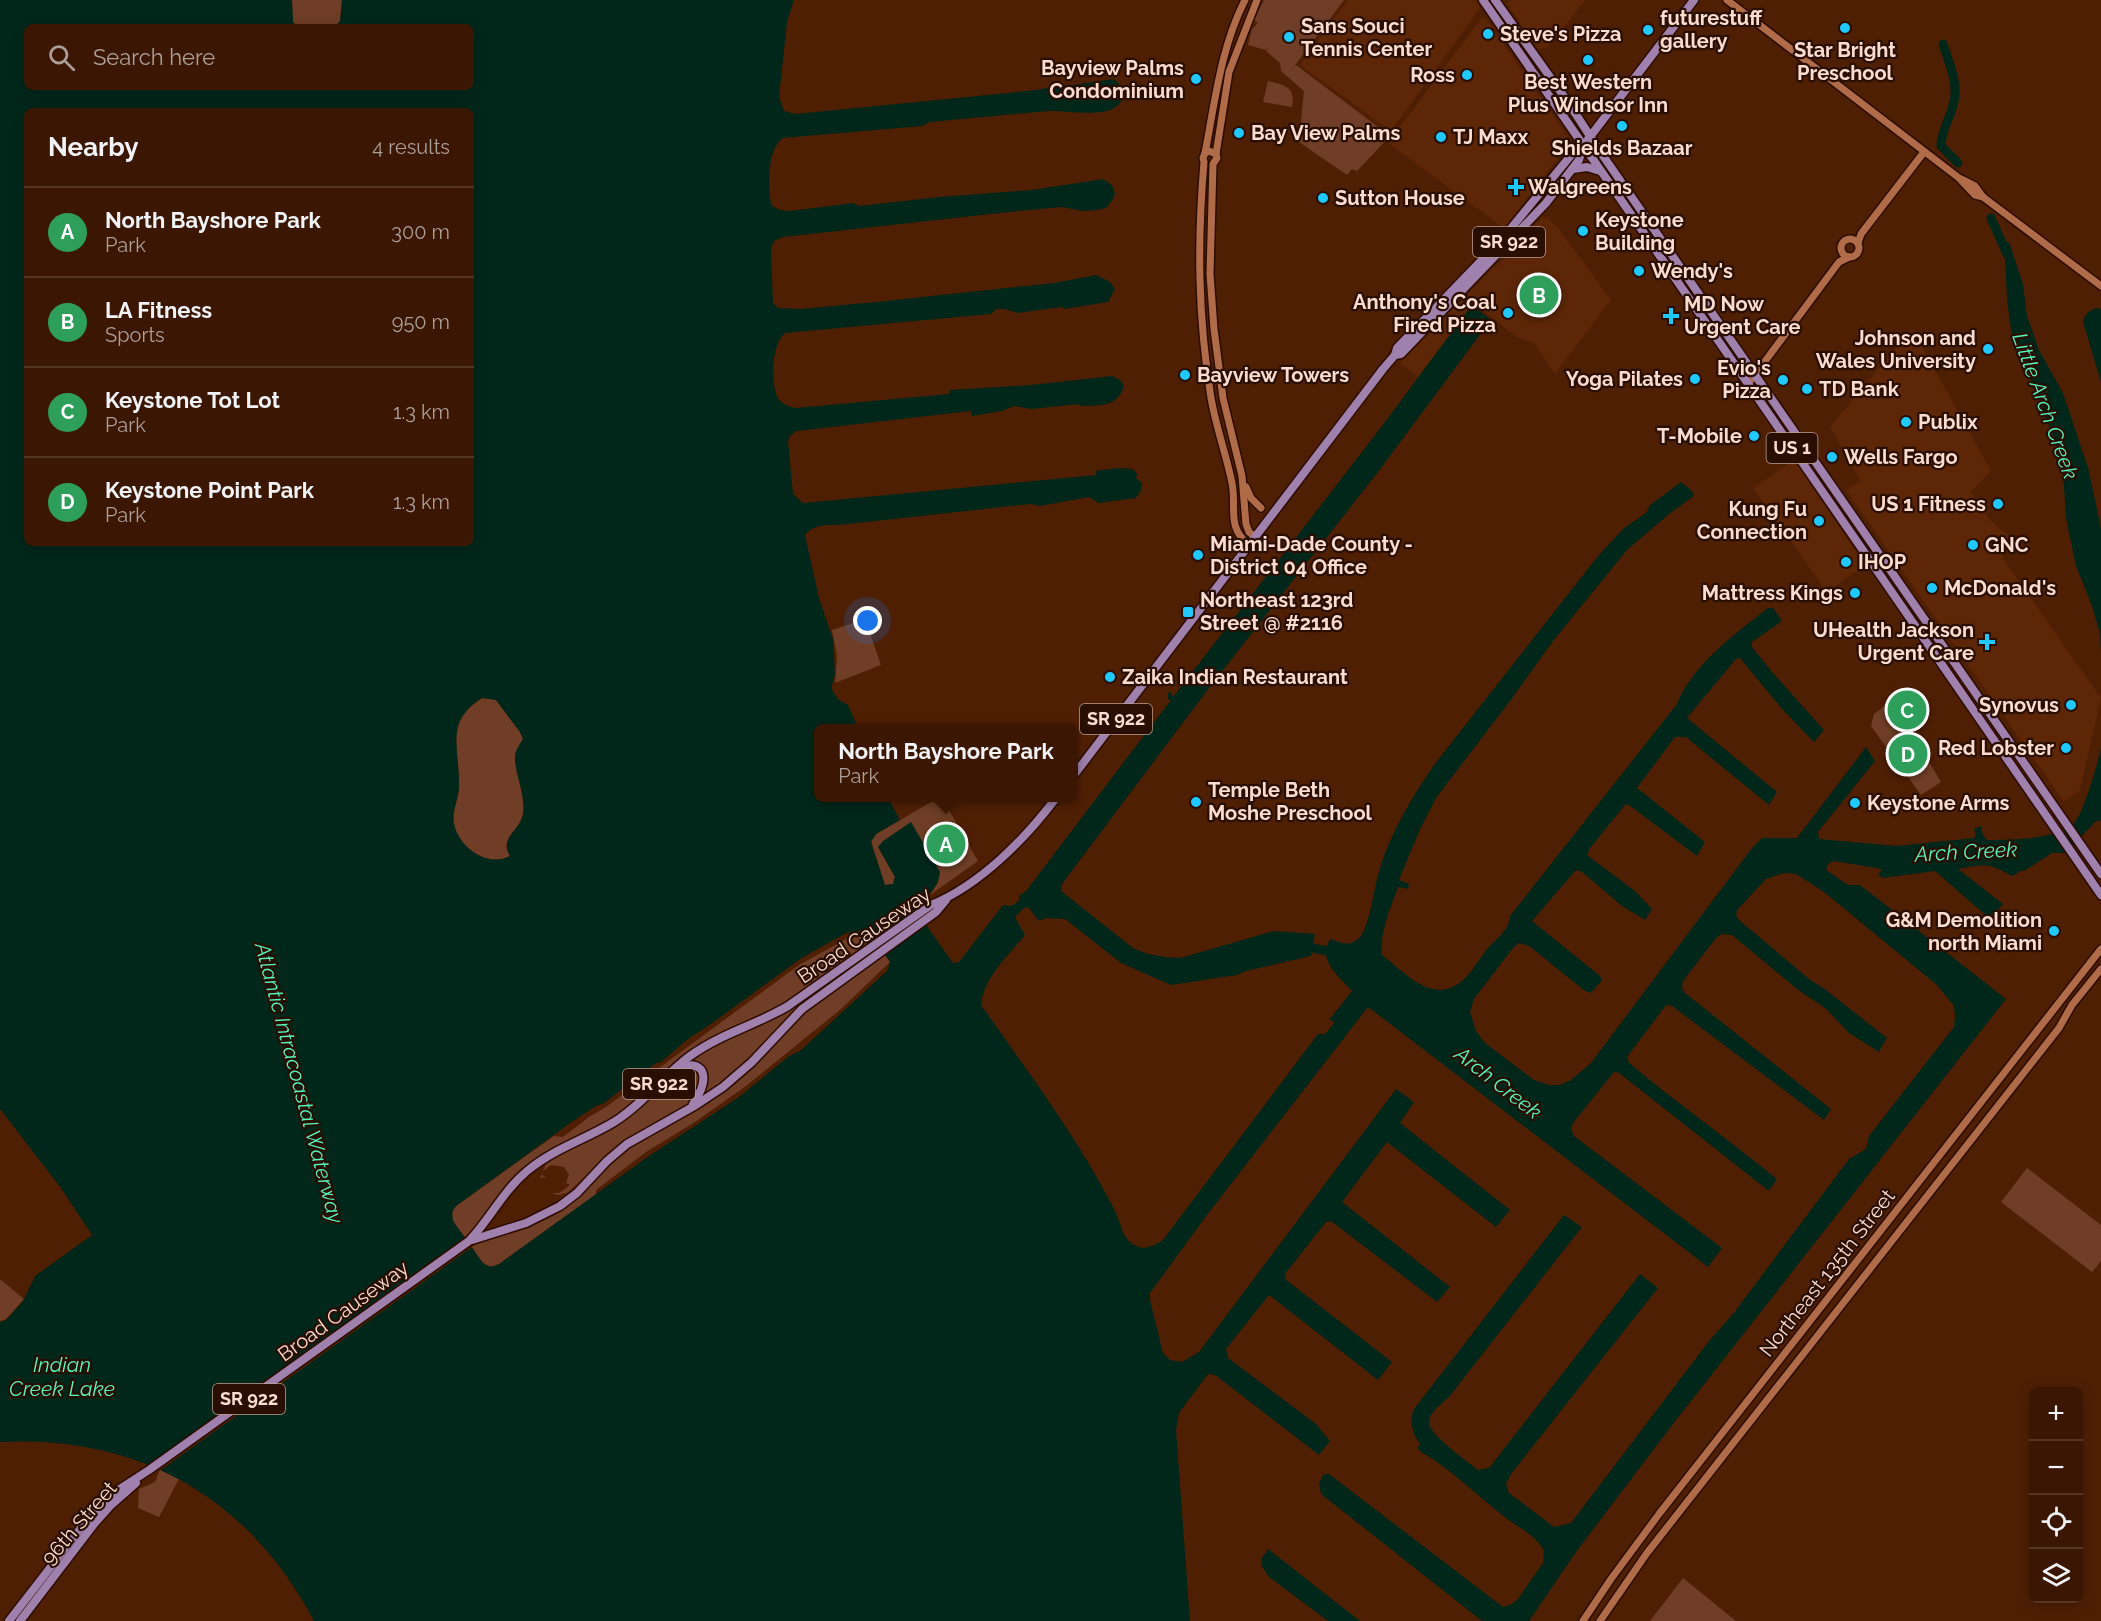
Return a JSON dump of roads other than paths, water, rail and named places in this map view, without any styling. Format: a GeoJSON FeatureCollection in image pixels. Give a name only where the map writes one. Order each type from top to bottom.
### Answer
{"type":"FeatureCollection","features":[{"type":"Feature","properties":{"kind":"main road","name":"US 1"},"geometry":{"type":"LineString","coordinates":[[1483,0],[2101,895]]}},
{"type":"Feature","properties":{"kind":"main road","name":"US 1"},"geometry":{"type":"LineString","coordinates":[[1495,0],[2101,874]]}},
{"type":"Feature","properties":{"kind":"main road","name":"SR 922"},"geometry":{"type":"LineString","coordinates":[[1461,289],[1468,274],[1503,238],[1572,154],[1583,146],[1694,0]]}},
{"type":"Feature","properties":{"kind":"main road","name":"SR 922"},"geometry":{"type":"LineString","coordinates":[[1078,770],[1395,355],[1397,348],[1461,289],[1542,207],[1573,169],[1579,160],[1583,146]]}},
{"type":"Feature","properties":{"kind":"main road"},"geometry":{"type":"LineString","coordinates":[[1573,169],[1587,166],[1600,171]]}},
{"type":"Feature","properties":{"kind":"main road"},"geometry":{"type":"LineString","coordinates":[[1542,207],[1544,189]]}},
{"type":"Feature","properties":{"kind":"main road"},"geometry":{"type":"LineString","coordinates":[[1778,428],[1788,437],[1801,442]]}},
{"type":"Feature","properties":{"kind":"main road"},"geometry":{"type":"LineString","coordinates":[[1796,454],[1800,453],[1818,465]]}},
{"type":"Feature","properties":{"kind":"main road","name":"Broad Causeway"},"geometry":{"type":"LineString","coordinates":[[469,1241],[526,1223],[560,1206],[577,1193],[607,1161],[627,1144],[714,1094],[739,1074],[802,1009],[874,951],[924,915],[931,905],[947,898],[1008,853],[1031,830],[1053,802]]}},
{"type":"Feature","properties":{"kind":"main road","name":"Broad Causeway"},"geometry":{"type":"LineString","coordinates":[[149,1470],[469,1241],[485,1224],[506,1192],[527,1171],[551,1154],[624,1116],[676,1067],[708,1044],[788,1006],[874,951]]}},
{"type":"Feature","properties":{"kind":"main road"},"geometry":{"type":"LineString","coordinates":[[676,1067],[693,1065],[704,1075],[704,1086],[689,1109]]}},
{"type":"Feature","properties":{"kind":"main road","name":"96th Street"},"geometry":{"type":"LineString","coordinates":[[16,1619],[91,1515],[118,1490],[149,1470]]}},
{"type":"Feature","properties":{"kind":"street"},"geometry":{"type":"LineString","coordinates":[[1245,0],[1231,33],[1222,64],[1203,158],[1199,218],[1199,274],[1202,330],[1218,434],[1232,485],[1234,527],[1239,536],[1249,545]]}},
{"type":"Feature","properties":{"kind":"street"},"geometry":{"type":"LineString","coordinates":[[1257,0],[1229,72],[1217,158],[1214,164],[1210,299],[1223,398],[1242,476],[1251,498],[1261,508]]}},
{"type":"Feature","properties":{"kind":"street"},"geometry":{"type":"LineString","coordinates":[[1727,0],[1959,178],[1975,195],[1983,197],[2101,286]]}},
{"type":"Feature","properties":{"kind":"street"},"geometry":{"type":"LineString","coordinates":[[1205,153],[1211,151],[1216,154]]}},
{"type":"Feature","properties":{"kind":"street"},"geometry":{"type":"LineString","coordinates":[[1839,262],[1843,241],[1854,241],[1861,234],[1924,152]]}},
{"type":"Feature","properties":{"kind":"street"},"geometry":{"type":"LineString","coordinates":[[1204,162],[1214,164]]}},
{"type":"Feature","properties":{"kind":"street"},"geometry":{"type":"LineString","coordinates":[[1748,384],[1839,262],[1857,254],[1854,241]]}},
{"type":"Feature","properties":{"kind":"street"},"geometry":{"type":"LineString","coordinates":[[1841,250],[1849,257]]}},
{"type":"Feature","properties":{"kind":"street"},"geometry":{"type":"LineString","coordinates":[[1242,476],[1246,524],[1249,532],[1255,537]]}},
{"type":"Feature","properties":{"kind":"street","name":"Northeast 135th Street"},"geometry":{"type":"LineString","coordinates":[[1583,1621],[1617,1570],[1687,1479],[2101,949]]}},
{"type":"Feature","properties":{"kind":"street","name":"Northeast 135th Street"},"geometry":{"type":"LineString","coordinates":[[1600,1621],[1632,1574],[1698,1487],[2059,1028],[2072,1005],[2101,969]]}},
{"type":"Feature","properties":{"kind":"street"},"geometry":{"type":"LineString","coordinates":[[1927,1172],[1938,1180]]}},
{"type":"Feature","properties":{"kind":"street"},"geometry":{"type":"LineString","coordinates":[[1804,1329],[1815,1338]]}},
{"type":"Feature","properties":{"kind":"street"},"geometry":{"type":"LineString","coordinates":[[1687,1479],[1698,1487]]}},
{"type":"Feature","properties":{"kind":"water"},"geometry":{"type":"Polygon","coordinates":[[[0,0],[292,0],[295,24],[24,24],[24,90],[474,90],[474,24],[338,24],[340,21],[342,0],[794,0],[787,22],[779,97],[784,111],[795,114],[1037,90],[1062,84],[1066,86],[1114,79],[1118,83],[1123,90],[1123,96],[1117,106],[1110,110],[1089,113],[1049,111],[930,122],[922,126],[783,138],[778,143],[771,160],[769,190],[772,206],[790,211],[853,203],[859,206],[1032,190],[1103,179],[1112,185],[1115,194],[1106,208],[1097,210],[1083,211],[1062,207],[783,237],[774,241],[771,249],[773,303],[778,308],[800,309],[876,302],[1054,283],[1096,275],[1110,282],[1115,289],[1108,302],[1064,309],[1062,307],[1017,313],[996,309],[991,314],[785,333],[775,353],[773,379],[777,397],[781,402],[795,408],[949,394],[950,390],[1031,385],[1112,376],[1120,380],[1124,386],[1117,398],[1101,405],[1080,406],[1079,404],[1031,409],[1014,406],[1002,411],[972,416],[971,411],[797,431],[788,441],[793,494],[803,503],[1096,475],[1096,471],[1118,468],[1133,469],[1137,474],[1136,478],[1142,483],[1136,498],[1099,503],[1089,497],[1040,506],[1030,504],[824,525],[812,529],[805,535],[819,598],[833,639],[835,675],[831,688],[838,699],[848,705],[856,724],[814,724],[814,802],[890,802],[900,820],[876,834],[871,842],[885,885],[893,884],[895,877],[878,847],[911,822],[940,872],[934,888],[914,908],[953,963],[959,962],[1003,905],[1011,906],[1019,901],[1019,896],[1026,891],[1171,700],[1168,699],[1168,693],[1171,692],[1173,697],[1382,426],[1472,305],[1491,320],[1378,472],[1209,688],[1062,884],[1061,891],[1133,948],[1148,954],[1180,958],[1274,931],[1315,934],[1311,956],[1237,975],[1171,985],[1121,963],[1065,919],[1046,918],[1039,921],[1028,907],[1016,916],[1025,935],[998,967],[983,995],[981,1005],[1072,1136],[1114,1208],[1122,1231],[1130,1242],[1138,1247],[1151,1246],[1163,1240],[1318,1034],[1325,1034],[1335,1022],[1329,1020],[1352,991],[1335,973],[1327,960],[1327,946],[1331,939],[1347,944],[1361,936],[1368,920],[1380,868],[1390,841],[1410,802],[1434,765],[1598,556],[1624,528],[1646,513],[1650,505],[1681,482],[1692,491],[1694,496],[1627,550],[1553,641],[1436,798],[1399,880],[1409,884],[1408,889],[1398,887],[1384,930],[1382,955],[1417,983],[1427,987],[1437,990],[1448,989],[1462,981],[1504,932],[1510,916],[1677,704],[1693,676],[1716,651],[1768,608],[1773,608],[1782,621],[1752,642],[1752,647],[1824,730],[1814,742],[1782,709],[1740,658],[1736,659],[1687,718],[1777,792],[1769,805],[1686,737],[1675,737],[1637,788],[1705,842],[1697,856],[1629,805],[1625,805],[1590,848],[1587,855],[1636,892],[1652,909],[1645,920],[1622,906],[1582,872],[1576,870],[1532,921],[1602,980],[1591,993],[1585,991],[1529,946],[1519,943],[1474,999],[1470,1012],[1476,1031],[1485,1043],[1534,1080],[1549,1085],[1560,1085],[1571,1080],[1591,1063],[1752,848],[1762,838],[1797,838],[1866,747],[1875,761],[1818,832],[1819,839],[1897,846],[1974,838],[1976,835],[1974,829],[1981,826],[1987,840],[2032,838],[2055,833],[2065,829],[2078,818],[2090,788],[2101,748],[2101,820],[2095,822],[2066,853],[2052,853],[2012,876],[1986,865],[1958,869],[2003,904],[1990,919],[1935,871],[1883,878],[1878,875],[1882,869],[1834,861],[1828,864],[1826,870],[1848,885],[1860,885],[2006,999],[1673,1424],[1576,1552],[1529,1621],[1482,1621],[1321,1494],[1319,1483],[1324,1474],[1329,1474],[1503,1607],[1518,1599],[1543,1563],[1544,1551],[1529,1534],[1417,1448],[1420,1444],[1413,1431],[1412,1413],[1414,1409],[1564,1215],[1582,1227],[1449,1397],[1429,1419],[1431,1428],[1458,1455],[1478,1470],[1489,1468],[1640,1274],[1658,1288],[1511,1474],[1506,1484],[1509,1493],[1554,1527],[1571,1523],[1709,1341],[1733,1314],[1849,1159],[1866,1149],[1869,1136],[1954,1027],[1954,1006],[1937,985],[1824,892],[1796,874],[1784,873],[1766,879],[1737,910],[1736,915],[1809,979],[1887,1038],[1879,1052],[1849,1033],[1825,1008],[1797,989],[1732,935],[1722,934],[1716,938],[1683,981],[1682,988],[1685,993],[1831,1109],[1824,1120],[1672,1006],[1666,1005],[1627,1057],[1629,1063],[1647,1078],[1777,1179],[1769,1191],[1619,1073],[1614,1072],[1573,1123],[1571,1129],[1574,1136],[1722,1248],[1708,1267],[1368,1007],[1207,1215],[1150,1293],[1163,1353],[1170,1360],[1182,1362],[1199,1352],[1396,1089],[1414,1102],[1400,1123],[1510,1210],[1496,1227],[1387,1142],[1342,1202],[1450,1287],[1437,1302],[1331,1221],[1326,1222],[1285,1274],[1285,1279],[1392,1362],[1378,1380],[1269,1295],[1226,1349],[1228,1358],[1316,1424],[1330,1441],[1319,1455],[1215,1375],[1208,1374],[1179,1413],[1176,1430],[1190,1621],[314,1621],[288,1578],[257,1540],[223,1508],[185,1483],[144,1463],[99,1450],[51,1443],[0,1442],[0,1322],[6,1320],[23,1301],[35,1276],[92,1235],[61,1188],[0,1109],[0,0]],[[482,698],[470,707],[458,726],[459,788],[454,824],[462,841],[476,854],[501,859],[510,856],[507,850],[508,839],[523,814],[524,807],[515,757],[523,739],[496,700],[482,698]],[[863,931],[846,933],[800,959],[688,1039],[661,1062],[656,1063],[604,1103],[573,1121],[456,1206],[452,1212],[453,1221],[482,1262],[490,1266],[499,1264],[646,1158],[739,1097],[789,1056],[800,1051],[887,971],[890,962],[872,935],[863,931]]]}},
{"type":"Feature","properties":{"kind":"water"},"geometry":{"type":"Polygon","coordinates":[[[2009,242],[2023,284],[2027,316],[2039,350],[2063,393],[2089,471],[2101,529],[2101,654],[2100,634],[2076,566],[2066,518],[2063,471],[2059,453],[2039,398],[2017,351],[2011,330],[2005,257],[2001,243],[2009,242]]]}},
{"type":"Feature","properties":{"kind":"water"},"geometry":{"type":"Polygon","coordinates":[[[2098,308],[2101,310],[2101,382],[2083,322],[2088,312],[2098,308]]]}},
{"type":"Feature","properties":{"kind":"water"},"geometry":{"type":"Polygon","coordinates":[[[1268,1549],[1360,1621],[1328,1621],[1269,1577],[1261,1565],[1262,1558],[1268,1549]]]}},
{"type":"Feature","properties":{"kind":"waterway"},"geometry":{"type":"LineString","coordinates":[[1943,44],[1953,76],[1955,95],[1941,146],[1958,163]]}},
{"type":"Feature","properties":{"kind":"waterway","name":"Little Arch Creek"},"geometry":{"type":"LineString","coordinates":[[1991,218],[2007,254]]}},
{"type":"Feature","properties":{"kind":"waterway","name":"Arch Creek"},"geometry":{"type":"LineString","coordinates":[[1301,946],[1334,952]]}},
{"type":"Feature","properties":{"kind":"place","name":"Star Bright Preschool"},"geometry":{"type":"Point","coordinates":[1845,28]}},
{"type":"Feature","properties":{"kind":"place","name":"futurestuff gallery"},"geometry":{"type":"Point","coordinates":[1648,30]}},
{"type":"Feature","properties":{"kind":"place","name":"Steve's Pizza"},"geometry":{"type":"Point","coordinates":[1488,34]}},
{"type":"Feature","properties":{"kind":"place","name":"Sans Souci Tennis Center"},"geometry":{"type":"Point","coordinates":[1289,37]}},
{"type":"Feature","properties":{"kind":"place","name":"Best Western Plus Windsor Inn"},"geometry":{"type":"Point","coordinates":[1588,60]}},
{"type":"Feature","properties":{"kind":"place","name":"Ross"},"geometry":{"type":"Point","coordinates":[1467,75]}},
{"type":"Feature","properties":{"kind":"place","name":"Bayview Palms Condominium"},"geometry":{"type":"Point","coordinates":[1196,79]}},
{"type":"Feature","properties":{"kind":"place","name":"Shields Bazaar"},"geometry":{"type":"Point","coordinates":[1622,126]}},
{"type":"Feature","properties":{"kind":"place","name":"Bay View Palms"},"geometry":{"type":"Point","coordinates":[1239,133]}},
{"type":"Feature","properties":{"kind":"place","name":"TJ Maxx"},"geometry":{"type":"Point","coordinates":[1441,137]}},
{"type":"Feature","properties":{"kind":"place","name":"Walgreens"},"geometry":{"type":"Point","coordinates":[1516,187]}},
{"type":"Feature","properties":{"kind":"place","name":"Sutton House"},"geometry":{"type":"Point","coordinates":[1323,198]}},
{"type":"Feature","properties":{"kind":"place","name":"Keystone Building"},"geometry":{"type":"Point","coordinates":[1583,231]}},
{"type":"Feature","properties":{"kind":"place","name":"Wendy's"},"geometry":{"type":"Point","coordinates":[1639,271]}},
{"type":"Feature","properties":{"kind":"place","name":"LA Fitness"},"geometry":{"type":"Point","coordinates":[1539,295]}},
{"type":"Feature","properties":{"kind":"place","name":"Anthony's Coal Fired Pizza"},"geometry":{"type":"Point","coordinates":[1508,313]}},
{"type":"Feature","properties":{"kind":"place","name":"MD Now Urgent Care"},"geometry":{"type":"Point","coordinates":[1671,316]}},
{"type":"Feature","properties":{"kind":"place","name":"Johnson and Wales University"},"geometry":{"type":"Point","coordinates":[1988,349]}},
{"type":"Feature","properties":{"kind":"place","name":"Bayview Towers"},"geometry":{"type":"Point","coordinates":[1185,375]}},
{"type":"Feature","properties":{"kind":"place","name":"Yoga Pilates"},"geometry":{"type":"Point","coordinates":[1695,379]}},
{"type":"Feature","properties":{"kind":"place","name":"Evio's Pizza"},"geometry":{"type":"Point","coordinates":[1783,380]}},
{"type":"Feature","properties":{"kind":"place","name":"TD Bank"},"geometry":{"type":"Point","coordinates":[1807,389]}},
{"type":"Feature","properties":{"kind":"place","name":"Publix"},"geometry":{"type":"Point","coordinates":[1906,422]}},
{"type":"Feature","properties":{"kind":"place","name":"T-Mobile"},"geometry":{"type":"Point","coordinates":[1754,436]}},
{"type":"Feature","properties":{"kind":"place","name":"Wells Fargo"},"geometry":{"type":"Point","coordinates":[1832,457]}},
{"type":"Feature","properties":{"kind":"place","name":"US 1 Fitness"},"geometry":{"type":"Point","coordinates":[1998,504]}},
{"type":"Feature","properties":{"kind":"place","name":"Kung Fu Connection"},"geometry":{"type":"Point","coordinates":[1819,521]}},
{"type":"Feature","properties":{"kind":"place","name":"GNC"},"geometry":{"type":"Point","coordinates":[1973,545]}},
{"type":"Feature","properties":{"kind":"place","name":"Miami-Dade County - District 04 Office"},"geometry":{"type":"Point","coordinates":[1198,555]}},
{"type":"Feature","properties":{"kind":"place","name":"IHOP"},"geometry":{"type":"Point","coordinates":[1846,562]}},
{"type":"Feature","properties":{"kind":"place","name":"McDonald's"},"geometry":{"type":"Point","coordinates":[1932,588]}},
{"type":"Feature","properties":{"kind":"place","name":"Mattress Kings"},"geometry":{"type":"Point","coordinates":[1855,593]}},
{"type":"Feature","properties":{"kind":"place","name":"Northeast 123rd Street @ #2116"},"geometry":{"type":"Point","coordinates":[1188,612]}},
{"type":"Feature","properties":{"kind":"place","name":"UHealth Jackson Urgent Care"},"geometry":{"type":"Point","coordinates":[1987,642]}},
{"type":"Feature","properties":{"kind":"place","name":"Zaika Indian Restaurant"},"geometry":{"type":"Point","coordinates":[1110,677]}},
{"type":"Feature","properties":{"kind":"place","name":"Synovus"},"geometry":{"type":"Point","coordinates":[2071,705]}},
{"type":"Feature","properties":{"kind":"place","name":"Keystone Tot Lot"},"geometry":{"type":"Point","coordinates":[1907,710]}},
{"type":"Feature","properties":{"kind":"place","name":"Red Lobster"},"geometry":{"type":"Point","coordinates":[2066,748]}},
{"type":"Feature","properties":{"kind":"place","name":"Keystone Point Park"},"geometry":{"type":"Point","coordinates":[1908,754]}},
{"type":"Feature","properties":{"kind":"place","name":"Temple Beth Moshe Preschool"},"geometry":{"type":"Point","coordinates":[1196,802]}},
{"type":"Feature","properties":{"kind":"place","name":"Keystone Arms"},"geometry":{"type":"Point","coordinates":[1855,803]}},
{"type":"Feature","properties":{"kind":"place","name":"North Bayshore Park"},"geometry":{"type":"Point","coordinates":[946,844]}},
{"type":"Feature","properties":{"kind":"place","name":"G&M Demolition north Miami"},"geometry":{"type":"Point","coordinates":[2054,931]}},
{"type":"Feature","properties":{"kind":"water label","name":"Atlantic Intracoastal Waterway"},"geometry":{"type":"Point","coordinates":[299,1083]}},
{"type":"Feature","properties":{"kind":"water label","name":"Indian Creek Lake"},"geometry":{"type":"Point","coordinates":[62,1377]}}]}
